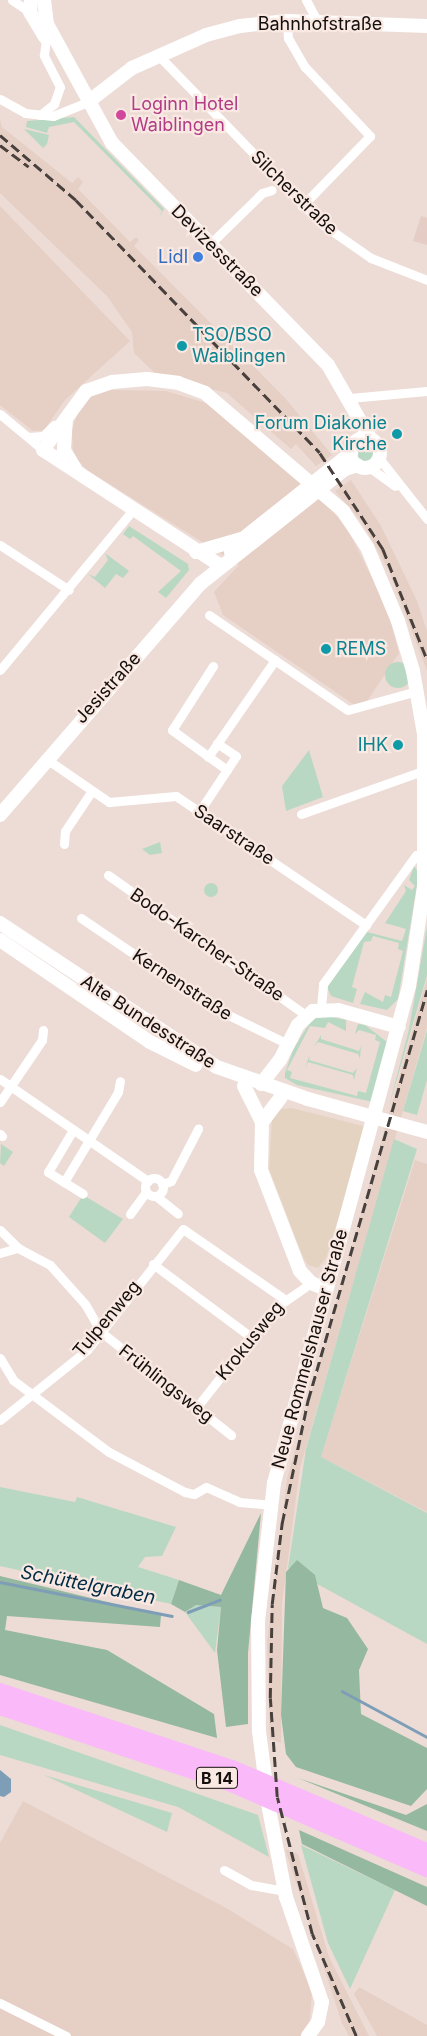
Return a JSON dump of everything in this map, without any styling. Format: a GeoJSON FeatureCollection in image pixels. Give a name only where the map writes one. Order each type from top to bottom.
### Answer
{"type":"FeatureCollection","features":[{"type":"Feature","properties":{"kind":"highway","name":"B 14"},"geometry":{"type":"LineString","coordinates":[[0,1692],[232,1769],[427,1852]]}},
{"type":"Feature","properties":{"kind":"highway","name":"B 14"},"geometry":{"type":"LineString","coordinates":[[0,1706],[229,1782],[427,1868]]}},
{"type":"Feature","properties":{"kind":"street"},"geometry":{"type":"LineString","coordinates":[[12,0],[37,3]]}},
{"type":"Feature","properties":{"kind":"street"},"geometry":{"type":"LineString","coordinates":[[306,0],[317,21]]}},
{"type":"Feature","properties":{"kind":"street"},"geometry":{"type":"LineString","coordinates":[[37,3],[46,39],[88,102]]}},
{"type":"Feature","properties":{"kind":"street"},"geometry":{"type":"LineString","coordinates":[[37,3],[88,102]]}},
{"type":"Feature","properties":{"kind":"street"},"geometry":{"type":"LineString","coordinates":[[287,21],[288,38],[305,67],[370,136],[302,206]]}},
{"type":"Feature","properties":{"kind":"street","name":"Bahnhofstraße"},"geometry":{"type":"LineString","coordinates":[[0,99],[26,113],[53,116],[88,102],[132,68],[160,57],[206,34],[287,21],[427,26]]}},
{"type":"Feature","properties":{"kind":"street"},"geometry":{"type":"LineString","coordinates":[[40,115],[54,104],[60,87],[44,55],[46,39]]}},
{"type":"Feature","properties":{"kind":"street","name":"Silcherstraße"},"geometry":{"type":"LineString","coordinates":[[160,57],[302,206],[360,251],[427,280]]}},
{"type":"Feature","properties":{"kind":"street","name":"Devizesstraße"},"geometry":{"type":"LineString","coordinates":[[88,102],[112,143],[328,365],[350,398],[364,439],[379,446],[364,461]]}},
{"type":"Feature","properties":{"kind":"street"},"geometry":{"type":"LineString","coordinates":[[210,244],[262,193],[272,190]]}},
{"type":"Feature","properties":{"kind":"street","name":"Neue Rommelshauser Straße"},"geometry":{"type":"LineString","coordinates":[[46,452],[66,417],[99,385],[129,380],[178,383],[229,409],[348,517],[371,555],[404,640],[417,691],[426,770],[424,887],[399,1027],[326,1289],[271,1505],[258,1622],[260,1740],[276,1847],[285,1890],[322,2002],[318,2022],[308,2036]]}},
{"type":"Feature","properties":{"kind":"street"},"geometry":{"type":"LineString","coordinates":[[350,398],[427,391]]}},
{"type":"Feature","properties":{"kind":"street"},"geometry":{"type":"LineString","coordinates":[[0,414],[46,452],[89,482],[196,552],[221,566]]}},
{"type":"Feature","properties":{"kind":"street"},"geometry":{"type":"LineString","coordinates":[[28,437],[46,434],[66,417]]}},
{"type":"Feature","properties":{"kind":"street"},"geometry":{"type":"LineString","coordinates":[[66,417],[65,456],[89,482]]}},
{"type":"Feature","properties":{"kind":"street"},"geometry":{"type":"LineString","coordinates":[[364,439],[364,461]]}},
{"type":"Feature","properties":{"kind":"street"},"geometry":{"type":"LineString","coordinates":[[364,461],[403,491],[427,519]]}},
{"type":"Feature","properties":{"kind":"street"},"geometry":{"type":"LineString","coordinates":[[364,461],[403,491]]}},
{"type":"Feature","properties":{"kind":"street","name":"Jesistraße"},"geometry":{"type":"LineString","coordinates":[[0,815],[45,758],[221,566],[244,538],[364,461]]}},
{"type":"Feature","properties":{"kind":"street","name":"Jesistraße"},"geometry":{"type":"LineString","coordinates":[[221,566],[345,469],[364,461]]}},
{"type":"Feature","properties":{"kind":"street"},"geometry":{"type":"LineString","coordinates":[[0,670],[132,511]]}},
{"type":"Feature","properties":{"kind":"street"},"geometry":{"type":"LineString","coordinates":[[196,552],[244,538]]}},
{"type":"Feature","properties":{"kind":"street"},"geometry":{"type":"LineString","coordinates":[[0,545],[68,590]]}},
{"type":"Feature","properties":{"kind":"street"},"geometry":{"type":"LineString","coordinates":[[209,615],[348,710],[417,691]]}},
{"type":"Feature","properties":{"kind":"street"},"geometry":{"type":"LineString","coordinates":[[208,756],[275,660]]}},
{"type":"Feature","properties":{"kind":"street"},"geometry":{"type":"LineString","coordinates":[[213,666],[172,730],[227,770]]}},
{"type":"Feature","properties":{"kind":"street"},"geometry":{"type":"LineString","coordinates":[[199,812],[236,756],[217,743]]}},
{"type":"Feature","properties":{"kind":"street","name":"Saarstraße"},"geometry":{"type":"LineString","coordinates":[[45,758],[92,792],[114,802],[171,794],[366,925]]}},
{"type":"Feature","properties":{"kind":"street"},"geometry":{"type":"LineString","coordinates":[[301,814],[426,770]]}},
{"type":"Feature","properties":{"kind":"street"},"geometry":{"type":"LineString","coordinates":[[64,844],[64,831],[92,792]]}},
{"type":"Feature","properties":{"kind":"street"},"geometry":{"type":"LineString","coordinates":[[321,1008],[323,984],[416,854]]}},
{"type":"Feature","properties":{"kind":"street","name":"Bodo-Karcher-Straße"},"geometry":{"type":"LineString","coordinates":[[108,875],[306,1015]]}},
{"type":"Feature","properties":{"kind":"street","name":"Kernenstraße"},"geometry":{"type":"LineString","coordinates":[[81,918],[212,1007],[288,1044]]}},
{"type":"Feature","properties":{"kind":"street","name":"Alte Bundesstraße"},"geometry":{"type":"LineString","coordinates":[[0,923],[176,1044],[217,1067],[282,1093]]}},
{"type":"Feature","properties":{"kind":"street","name":"Alte Bundesstraße"},"geometry":{"type":"LineString","coordinates":[[0,940],[150,1042],[244,1086],[308,1099],[427,1132]]}},
{"type":"Feature","properties":{"kind":"street"},"geometry":{"type":"LineString","coordinates":[[261,1084],[280,1060],[306,1015],[321,1008],[399,1027]]}},
{"type":"Feature","properties":{"kind":"street"},"geometry":{"type":"LineString","coordinates":[[0,1102],[42,1040],[43,1030]]}},
{"type":"Feature","properties":{"kind":"street"},"geometry":{"type":"LineString","coordinates":[[262,1122],[282,1093],[280,1060]]}},
{"type":"Feature","properties":{"kind":"street"},"geometry":{"type":"LineString","coordinates":[[0,1079],[148,1181],[156,1179],[162,1184]]}},
{"type":"Feature","properties":{"kind":"street"},"geometry":{"type":"LineString","coordinates":[[64,1182],[89,1141],[120,1081]]}},
{"type":"Feature","properties":{"kind":"street"},"geometry":{"type":"LineString","coordinates":[[244,1086],[255,1100],[262,1122],[261,1170],[294,1257],[311,1283],[326,1289]]}},
{"type":"Feature","properties":{"kind":"street"},"geometry":{"type":"LineString","coordinates":[[156,1196],[162,1184],[171,1181],[198,1129]]}},
{"type":"Feature","properties":{"kind":"street"},"geometry":{"type":"LineString","coordinates":[[73,1130],[48,1172],[83,1194]]}},
{"type":"Feature","properties":{"kind":"street"},"geometry":{"type":"LineString","coordinates":[[130,1214],[146,1192],[148,1181]]}},
{"type":"Feature","properties":{"kind":"street"},"geometry":{"type":"LineString","coordinates":[[146,1192],[156,1196],[178,1214]]}},
{"type":"Feature","properties":{"kind":"street","name":"Tulpenweg"},"geometry":{"type":"LineString","coordinates":[[0,1420],[87,1350],[183,1229],[284,1299]]}},
{"type":"Feature","properties":{"kind":"street"},"geometry":{"type":"LineString","coordinates":[[0,1230],[18,1248],[50,1265],[85,1304],[101,1332]]}},
{"type":"Feature","properties":{"kind":"street"},"geometry":{"type":"LineString","coordinates":[[0,1253],[18,1248]]}},
{"type":"Feature","properties":{"kind":"street"},"geometry":{"type":"LineString","coordinates":[[155,1265],[251,1337]]}},
{"type":"Feature","properties":{"kind":"street","name":"Krokusweg"},"geometry":{"type":"LineString","coordinates":[[196,1408],[251,1337],[284,1299],[311,1283]]}},
{"type":"Feature","properties":{"kind":"street","name":"Frühlingsweg"},"geometry":{"type":"LineString","coordinates":[[101,1332],[231,1435]]}},
{"type":"Feature","properties":{"kind":"street"},"geometry":{"type":"LineString","coordinates":[[0,1358],[13,1380],[109,1452],[182,1491],[194,1494],[206,1487],[239,1502],[271,1505]]}},
{"type":"Feature","properties":{"kind":"street"},"geometry":{"type":"LineString","coordinates":[[224,1870],[251,1885],[285,1890]]}},
{"type":"Feature","properties":{"kind":"street"},"geometry":{"type":"LineString","coordinates":[[0,2003],[66,2036]]}},
{"type":"Feature","properties":{"kind":"shaded area"},"geometry":{"type":"Polygon","coordinates":[[[0,120],[2,127],[72,183],[78,177],[83,182],[78,189],[130,242],[136,237],[139,240],[134,246],[285,398],[332,455],[316,466],[296,444],[291,449],[227,393],[158,376],[134,353],[132,332],[107,296],[0,193],[0,120]]]}},
{"type":"Feature","properties":{"kind":"shaded area"},"geometry":{"type":"Polygon","coordinates":[[[0,206],[130,341],[65,400],[44,430],[33,431],[0,405],[0,206]]]}},
{"type":"Feature","properties":{"kind":"shaded area"},"geometry":{"type":"Polygon","coordinates":[[[421,216],[427,218],[427,245],[413,241],[421,216]]]}},
{"type":"Feature","properties":{"kind":"shaded area"},"geometry":{"type":"Polygon","coordinates":[[[110,390],[166,391],[209,404],[330,508],[348,530],[387,608],[399,653],[366,703],[356,706],[223,615],[214,592],[239,565],[87,470],[73,455],[72,429],[78,413],[92,396],[110,390]]]}},
{"type":"Feature","properties":{"kind":"shaded area"},"geometry":{"type":"Polygon","coordinates":[[[351,480],[381,526],[417,601],[427,631],[427,671],[389,571],[362,522],[335,491],[351,480]]]}},
{"type":"Feature","properties":{"kind":"shaded area"},"geometry":{"type":"Polygon","coordinates":[[[427,978],[427,1027],[300,1468],[282,1604],[281,1743],[270,1739],[267,1642],[287,1479],[427,978]]]}},
{"type":"Feature","properties":{"kind":"shaded area"},"geometry":{"type":"Polygon","coordinates":[[[292,1108],[367,1127],[326,1258],[318,1268],[308,1265],[303,1257],[269,1169],[272,1117],[281,1109],[292,1108]]]}},
{"type":"Feature","properties":{"kind":"shaded area"},"geometry":{"type":"Polygon","coordinates":[[[415,1160],[427,1164],[427,1512],[321,1457],[415,1160]]]}},
{"type":"Feature","properties":{"kind":"shaded area"},"geometry":{"type":"Polygon","coordinates":[[[23,1801],[226,1908],[293,1949],[312,1991],[309,2029],[303,2036],[0,2036],[0,1843],[23,1801]]]}},
{"type":"Feature","properties":{"kind":"shaded area"},"geometry":{"type":"Polygon","coordinates":[[[285,1849],[298,1854],[329,1957],[369,2036],[349,2036],[342,2023],[285,1849]]]}},
{"type":"Feature","properties":{"kind":"shaded area"},"geometry":{"type":"Polygon","coordinates":[[[359,1987],[427,2025],[427,2036],[377,2036],[354,1994],[359,1987]]]}},
{"type":"Feature","properties":{"kind":"green space"},"geometry":{"type":"Polygon","coordinates":[[[74,117],[164,209],[159,218],[162,211],[74,122],[49,127],[47,133],[26,127],[27,121],[74,117]]]}},
{"type":"Feature","properties":{"kind":"green space"},"geometry":{"type":"Polygon","coordinates":[[[24,129],[49,135],[47,144],[43,148],[24,129]]]}},
{"type":"Feature","properties":{"kind":"green space"},"geometry":{"type":"Polygon","coordinates":[[[365,443],[371,446],[374,452],[371,458],[365,461],[359,458],[356,452],[359,446],[365,443]]]}},
{"type":"Feature","properties":{"kind":"green space"},"geometry":{"type":"Polygon","coordinates":[[[129,526],[188,564],[189,570],[166,598],[158,592],[181,571],[133,536],[130,539],[123,534],[129,526]]]}},
{"type":"Feature","properties":{"kind":"green space"},"geometry":{"type":"Polygon","coordinates":[[[105,553],[129,571],[123,578],[116,574],[105,588],[88,574],[95,577],[108,560],[105,553]]]}},
{"type":"Feature","properties":{"kind":"green space"},"geometry":{"type":"Polygon","coordinates":[[[398,662],[407,666],[411,675],[407,684],[398,688],[389,684],[385,675],[389,666],[398,662]]]}},
{"type":"Feature","properties":{"kind":"green space"},"geometry":{"type":"Polygon","coordinates":[[[309,750],[323,797],[286,811],[282,786],[309,750]]]}},
{"type":"Feature","properties":{"kind":"green space"},"geometry":{"type":"Polygon","coordinates":[[[160,842],[162,853],[150,855],[142,849],[160,842]]]}},
{"type":"Feature","properties":{"kind":"green space"},"geometry":{"type":"Polygon","coordinates":[[[414,866],[419,873],[398,999],[387,1010],[360,1004],[365,992],[383,1002],[385,995],[391,997],[403,951],[398,949],[399,943],[373,936],[371,941],[364,942],[352,987],[357,989],[353,1003],[331,996],[327,987],[367,932],[402,941],[406,929],[385,923],[406,891],[404,885],[412,890],[415,886],[409,880],[414,866]]]}},
{"type":"Feature","properties":{"kind":"green space"},"geometry":{"type":"Polygon","coordinates":[[[208,883],[214,883],[218,890],[214,897],[208,897],[204,893],[204,887],[208,883]]]}},
{"type":"Feature","properties":{"kind":"green space"},"geometry":{"type":"Polygon","coordinates":[[[427,927],[427,975],[388,1110],[409,1029],[427,927]]]}},
{"type":"Feature","properties":{"kind":"green space"},"geometry":{"type":"Polygon","coordinates":[[[327,1016],[346,1020],[346,1031],[328,1022],[325,1028],[310,1026],[287,1070],[292,1072],[290,1078],[357,1096],[358,1091],[366,1093],[380,1042],[375,1040],[376,1035],[359,1030],[355,1034],[358,1024],[365,1025],[387,1042],[373,1102],[297,1085],[285,1078],[285,1073],[293,1050],[304,1032],[313,1019],[327,1016]]]}},
{"type":"Feature","properties":{"kind":"green space"},"geometry":{"type":"Polygon","coordinates":[[[427,1030],[427,1080],[417,1115],[403,1111],[427,1030]]]}},
{"type":"Feature","properties":{"kind":"green space"},"geometry":{"type":"Polygon","coordinates":[[[321,1035],[321,1039],[359,1051],[361,1046],[360,1059],[358,1054],[318,1042],[314,1047],[321,1035]]]}},
{"type":"Feature","properties":{"kind":"green space"},"geometry":{"type":"Polygon","coordinates":[[[310,1054],[309,1060],[353,1073],[357,1068],[354,1080],[353,1075],[308,1062],[305,1068],[310,1054]]]}},
{"type":"Feature","properties":{"kind":"green space"},"geometry":{"type":"Polygon","coordinates":[[[394,1139],[417,1149],[321,1457],[427,1513],[427,1644],[288,1568],[306,1449],[394,1139]]]}},
{"type":"Feature","properties":{"kind":"green space"},"geometry":{"type":"Polygon","coordinates":[[[1,1144],[13,1152],[4,1166],[0,1163],[1,1144]]]}},
{"type":"Feature","properties":{"kind":"green space"},"geometry":{"type":"Polygon","coordinates":[[[83,1195],[123,1219],[105,1243],[69,1217],[83,1195]]]}},
{"type":"Feature","properties":{"kind":"green space"},"geometry":{"type":"Polygon","coordinates":[[[0,1487],[75,1502],[77,1497],[176,1527],[162,1556],[145,1557],[138,1567],[179,1580],[171,1604],[0,1566],[0,1487]]]}},
{"type":"Feature","properties":{"kind":"green space"},"geometry":{"type":"Polygon","coordinates":[[[261,1513],[248,1653],[248,1724],[226,1727],[217,1650],[221,1607],[196,1605],[185,1612],[171,1604],[179,1580],[221,1595],[261,1513]]]}},
{"type":"Feature","properties":{"kind":"green space"},"geometry":{"type":"Polygon","coordinates":[[[297,1560],[315,1575],[323,1608],[347,1618],[368,1649],[359,1670],[361,1714],[427,1748],[427,1789],[411,1806],[296,1767],[286,1754],[281,1715],[286,1572],[297,1560]]]}},
{"type":"Feature","properties":{"kind":"green space"},"geometry":{"type":"Polygon","coordinates":[[[0,1576],[161,1615],[160,1627],[7,1616],[5,1630],[107,1650],[214,1714],[217,1738],[0,1675],[0,1576]]]}},
{"type":"Feature","properties":{"kind":"green space"},"geometry":{"type":"Polygon","coordinates":[[[196,1605],[221,1607],[215,1653],[185,1612],[196,1605]]]}},
{"type":"Feature","properties":{"kind":"green space"},"geometry":{"type":"Polygon","coordinates":[[[0,1725],[258,1815],[269,1857],[178,1807],[0,1755],[0,1725]]]}},
{"type":"Feature","properties":{"kind":"green space"},"geometry":{"type":"Polygon","coordinates":[[[44,1775],[172,1813],[167,1832],[44,1775]]]}},
{"type":"Feature","properties":{"kind":"green space"},"geometry":{"type":"Polygon","coordinates":[[[298,1778],[406,1815],[427,1804],[427,1831],[298,1778]]]}},
{"type":"Feature","properties":{"kind":"green space"},"geometry":{"type":"Polygon","coordinates":[[[299,1830],[427,1887],[427,1906],[302,1844],[299,1830]]]}},
{"type":"Feature","properties":{"kind":"green space"},"geometry":{"type":"Polygon","coordinates":[[[301,1845],[395,1890],[350,1989],[328,1943],[301,1845]]]}},
{"type":"Feature","properties":{"kind":"water"},"geometry":{"type":"Polygon","coordinates":[[[0,1770],[11,1779],[11,1792],[4,1797],[0,1796],[0,1770]]]}},
{"type":"Feature","properties":{"kind":"waterway","name":"Schüttelgraben"},"geometry":{"type":"LineString","coordinates":[[0,1582],[172,1616]]}},
{"type":"Feature","properties":{"kind":"waterway"},"geometry":{"type":"LineString","coordinates":[[188,1612],[220,1600]]}},
{"type":"Feature","properties":{"kind":"waterway","name":"Schüttelgraben"},"geometry":{"type":"LineString","coordinates":[[342,1691],[427,1737]]}},
{"type":"Feature","properties":{"kind":"railway"},"geometry":{"type":"LineString","coordinates":[[0,135],[76,200],[320,453],[383,549],[427,659]]}},
{"type":"Feature","properties":{"kind":"railway"},"geometry":{"type":"LineString","coordinates":[[0,145],[29,167]]}},
{"type":"Feature","properties":{"kind":"railway"},"geometry":{"type":"LineString","coordinates":[[356,2036],[312,1934],[277,1797],[270,1698],[272,1604],[282,1523],[308,1400],[427,990]]}},
{"type":"Feature","properties":{"kind":"place","name":"Loginn Hotel Waiblingen"},"geometry":{"type":"Point","coordinates":[121,115]}},
{"type":"Feature","properties":{"kind":"place","name":"Lidl"},"geometry":{"type":"Point","coordinates":[198,257]}},
{"type":"Feature","properties":{"kind":"place","name":"TSO/BSO Waiblingen"},"geometry":{"type":"Point","coordinates":[182,346]}},
{"type":"Feature","properties":{"kind":"place","name":"Forum Diakonie Kirche"},"geometry":{"type":"Point","coordinates":[397,434]}},
{"type":"Feature","properties":{"kind":"place","name":"REMS"},"geometry":{"type":"Point","coordinates":[326,649]}},
{"type":"Feature","properties":{"kind":"place","name":"IHK"},"geometry":{"type":"Point","coordinates":[398,745]}}]}
